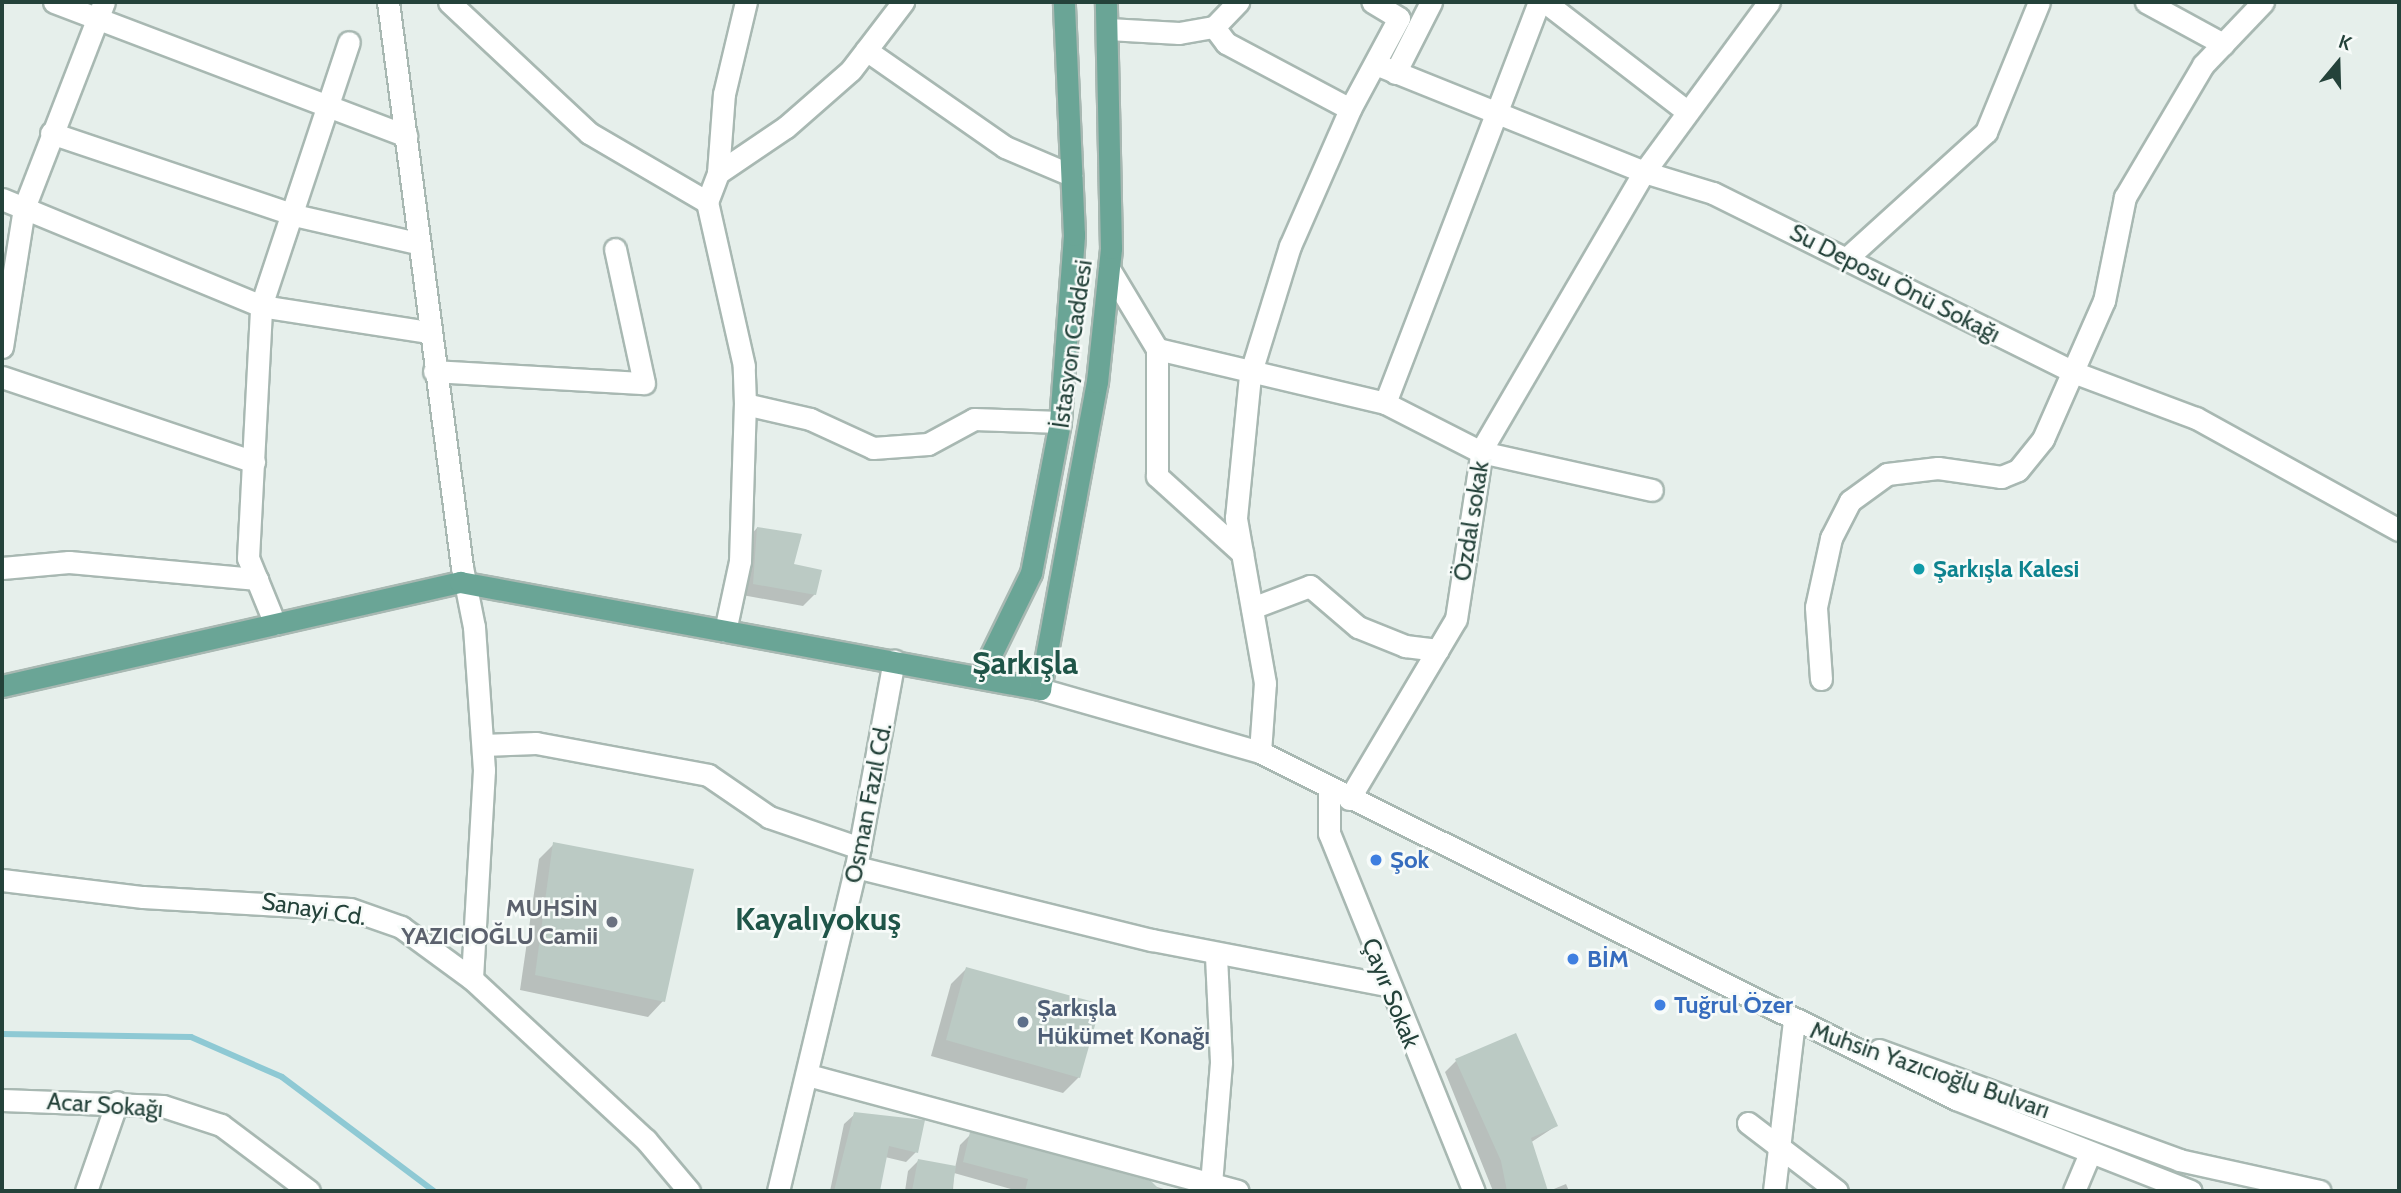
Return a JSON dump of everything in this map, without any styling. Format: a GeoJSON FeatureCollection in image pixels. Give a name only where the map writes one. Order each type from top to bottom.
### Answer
{"type":"FeatureCollection","features":[{"type":"Feature","properties":{"kind":"main road","name":"İstasyon Caddesi"},"geometry":{"type":"LineString","coordinates":[[981,675],[1031,573],[1060,422],[1074,235],[1064,2]]}},
{"type":"Feature","properties":{"kind":"main road","name":"İstasyon Caddesi"},"geometry":{"type":"LineString","coordinates":[[1040,689],[1097,382],[1109,269],[1106,2]]}},
{"type":"Feature","properties":{"kind":"main road"},"geometry":{"type":"LineString","coordinates":[[2,686],[275,624],[464,575],[725,631],[981,675],[1040,689]]}},
{"type":"Feature","properties":{"kind":"street"},"geometry":{"type":"LineString","coordinates":[[54,2],[100,11],[329,109],[406,136]]}},
{"type":"Feature","properties":{"kind":"street"},"geometry":{"type":"LineString","coordinates":[[388,2],[417,243],[464,575],[483,745],[472,979]]}},
{"type":"Feature","properties":{"kind":"street"},"geometry":{"type":"LineString","coordinates":[[449,2],[589,133],[707,202]]}},
{"type":"Feature","properties":{"kind":"street"},"geometry":{"type":"LineString","coordinates":[[725,631],[740,561],[744,366],[707,202],[718,173],[724,94],[746,2]]}},
{"type":"Feature","properties":{"kind":"street"},"geometry":{"type":"LineString","coordinates":[[718,173],[786,127],[866,50],[903,2]]}},
{"type":"Feature","properties":{"kind":"street"},"geometry":{"type":"LineString","coordinates":[[1108,29],[1179,33],[1214,27],[1238,2]]}},
{"type":"Feature","properties":{"kind":"street"},"geometry":{"type":"LineString","coordinates":[[1372,2],[1399,18],[1386,69]]}},
{"type":"Feature","properties":{"kind":"street"},"geometry":{"type":"LineString","coordinates":[[1260,752],[1265,683],[1236,518],[1250,374],[1290,246],[1350,109],[1386,69],[1431,2]]}},
{"type":"Feature","properties":{"kind":"street"},"geometry":{"type":"LineString","coordinates":[[1385,403],[1494,109],[1539,2]]}},
{"type":"Feature","properties":{"kind":"street"},"geometry":{"type":"LineString","coordinates":[[1545,2],[1688,112]]}},
{"type":"Feature","properties":{"kind":"street","name":"Özdal sokak"},"geometry":{"type":"LineString","coordinates":[[1349,799],[1456,619],[1482,452],[1644,172],[1769,2]]}},
{"type":"Feature","properties":{"kind":"street"},"geometry":{"type":"LineString","coordinates":[[1847,258],[1986,132],[2039,2]]}},
{"type":"Feature","properties":{"kind":"street"},"geometry":{"type":"LineString","coordinates":[[2146,2],[2222,44]]}},
{"type":"Feature","properties":{"kind":"street"},"geometry":{"type":"LineString","coordinates":[[1821,680],[1816,607],[1831,538],[1850,500],[1887,474],[1938,468],[2001,477],[2018,470],[2043,439],[2076,373],[2104,301],[2125,197],[2203,65],[2263,2]]}},
{"type":"Feature","properties":{"kind":"street"},"geometry":{"type":"LineString","coordinates":[[2,348],[24,208],[100,11]]}},
{"type":"Feature","properties":{"kind":"street"},"geometry":{"type":"LineString","coordinates":[[1214,27],[1227,43],[1350,109]]}},
{"type":"Feature","properties":{"kind":"street"},"geometry":{"type":"LineString","coordinates":[[275,624],[248,558],[261,306],[294,215],[349,42]]}},
{"type":"Feature","properties":{"kind":"street"},"geometry":{"type":"LineString","coordinates":[[866,50],[1004,146],[1071,175]]}},
{"type":"Feature","properties":{"kind":"street","name":"Su Deposu Önü Sokağı"},"geometry":{"type":"LineString","coordinates":[[1386,69],[1494,109],[1644,172],[1713,193],[2076,373],[2196,418],[2399,530]]}},
{"type":"Feature","properties":{"kind":"street"},"geometry":{"type":"LineString","coordinates":[[51,133],[294,215],[417,243]]}},
{"type":"Feature","properties":{"kind":"street"},"geometry":{"type":"LineString","coordinates":[[2,199],[261,306],[429,332]]}},
{"type":"Feature","properties":{"kind":"street"},"geometry":{"type":"LineString","coordinates":[[434,371],[644,383],[615,249]]}},
{"type":"Feature","properties":{"kind":"street"},"geometry":{"type":"LineString","coordinates":[[1109,269],[1157,349],[1157,477],[1242,553]]}},
{"type":"Feature","properties":{"kind":"street"},"geometry":{"type":"LineString","coordinates":[[1157,349],[1250,374],[1385,403],[1482,452],[1652,490]]}},
{"type":"Feature","properties":{"kind":"street"},"geometry":{"type":"LineString","coordinates":[[2,377],[254,461]]}},
{"type":"Feature","properties":{"kind":"street"},"geometry":{"type":"LineString","coordinates":[[745,404],[810,419],[873,448],[929,444],[974,419],[1060,422]]}},
{"type":"Feature","properties":{"kind":"street"},"geometry":{"type":"LineString","coordinates":[[2,568],[69,562],[257,579]]}},
{"type":"Feature","properties":{"kind":"street"},"geometry":{"type":"LineString","coordinates":[[1252,608],[1310,586],[1357,627],[1405,646],[1438,649]]}},
{"type":"Feature","properties":{"kind":"street","name":"Osman Fazıl Cd."},"geometry":{"type":"LineString","coordinates":[[778,1191],[808,1076],[858,857],[894,660]]}},
{"type":"Feature","properties":{"kind":"street"},"geometry":{"type":"LineString","coordinates":[[1040,689],[1260,752],[1794,1022],[1774,1191]]}},
{"type":"Feature","properties":{"kind":"street"},"geometry":{"type":"LineString","coordinates":[[483,745],[536,743],[708,775],[769,817],[858,857],[1216,954],[1385,985]]}},
{"type":"Feature","properties":{"kind":"street","name":"Çayır Sokak"},"geometry":{"type":"LineString","coordinates":[[1329,789],[1329,833],[1385,985],[1474,1191]]}},
{"type":"Feature","properties":{"kind":"street","name":"Sanayi Cd."},"geometry":{"type":"LineString","coordinates":[[2,880],[143,897],[349,909],[401,927],[472,979],[646,1140],[690,1191]]}},
{"type":"Feature","properties":{"kind":"street"},"geometry":{"type":"LineString","coordinates":[[1210,1184],[1221,1062],[1216,954]]}},
{"type":"Feature","properties":{"kind":"street","name":"Muhsin Yazıcıoğlu Bulvarı"},"geometry":{"type":"LineString","coordinates":[[1794,1022],[1956,1099],[2191,1191]]}},
{"type":"Feature","properties":{"kind":"street","name":"Muhsin Yazıcıoğlu Bulvarı"},"geometry":{"type":"LineString","coordinates":[[1794,1022],[2179,1160],[2320,1191]]}},
{"type":"Feature","properties":{"kind":"street"},"geometry":{"type":"LineString","coordinates":[[808,1076],[1238,1191]]}},
{"type":"Feature","properties":{"kind":"street","name":"Acar Sokağı"},"geometry":{"type":"LineString","coordinates":[[2,1100],[117,1102],[163,1106],[221,1125],[290,1184],[309,1191]]}},
{"type":"Feature","properties":{"kind":"street"},"geometry":{"type":"LineString","coordinates":[[86,1191],[117,1102]]}},
{"type":"Feature","properties":{"kind":"street"},"geometry":{"type":"LineString","coordinates":[[1748,1122],[1836,1191]]}},
{"type":"Feature","properties":{"kind":"street"},"geometry":{"type":"LineString","coordinates":[[2074,1191],[2090,1153]]}},
{"type":"Feature","properties":{"kind":"building"},"geometry":{"type":"Polygon","coordinates":[[[757,527],[802,534],[794,564],[822,570],[816,595],[753,584],[757,527]]]}},
{"type":"Feature","properties":{"kind":"building","name":"MUHSİN YAZICIOĞLU Camii"},"geometry":{"type":"Polygon","coordinates":[[[553,842],[694,869],[665,1002],[535,975],[553,842]]]}},
{"type":"Feature","properties":{"kind":"building","name":"Şarkışla Hükümet Konağı"},"geometry":{"type":"Polygon","coordinates":[[[966,967],[1101,1004],[1080,1078],[946,1040],[966,967]]]}},
{"type":"Feature","properties":{"kind":"building"},"geometry":{"type":"Polygon","coordinates":[[[1516,1033],[1558,1126],[1531,1138],[1548,1191],[1507,1191],[1501,1161],[1455,1059],[1516,1033]]]}},
{"type":"Feature","properties":{"kind":"building"},"geometry":{"type":"Polygon","coordinates":[[[854,1112],[925,1120],[918,1153],[889,1146],[880,1191],[834,1191],[854,1112]]]}},
{"type":"Feature","properties":{"kind":"building"},"geometry":{"type":"Polygon","coordinates":[[[970,1132],[1151,1181],[1161,1191],[1025,1191],[1028,1179],[963,1162],[970,1132]]]}},
{"type":"Feature","properties":{"kind":"building"},"geometry":{"type":"Polygon","coordinates":[[[918,1159],[956,1166],[952,1191],[912,1191],[918,1159]]]}},
{"type":"Feature","properties":{"kind":"waterway"},"geometry":{"type":"LineString","coordinates":[[2,1034],[191,1037],[282,1077],[434,1191]]}},
{"type":"Feature","properties":{"kind":"place","name":"Şarkışla Kalesi"},"geometry":{"type":"Point","coordinates":[1919,569]}},
{"type":"Feature","properties":{"kind":"place","name":"Şok"},"geometry":{"type":"Point","coordinates":[1376,860]}},
{"type":"Feature","properties":{"kind":"place","name":"MUHSİN YAZICIOĞLU Camii"},"geometry":{"type":"Point","coordinates":[612,922]}},
{"type":"Feature","properties":{"kind":"place","name":"BİM"},"geometry":{"type":"Point","coordinates":[1573,959]}},
{"type":"Feature","properties":{"kind":"place","name":"Tuğrul Özer"},"geometry":{"type":"Point","coordinates":[1660,1005]}},
{"type":"Feature","properties":{"kind":"place","name":"Şarkışla Hükümet Konağı"},"geometry":{"type":"Point","coordinates":[1023,1022]}},
{"type":"Feature","properties":{"kind":"district","name":"Şarkışla"},"geometry":{"type":"Point","coordinates":[1025,663]}},
{"type":"Feature","properties":{"kind":"district","name":"Kayalıyokuş"},"geometry":{"type":"Point","coordinates":[818,919]}}]}
